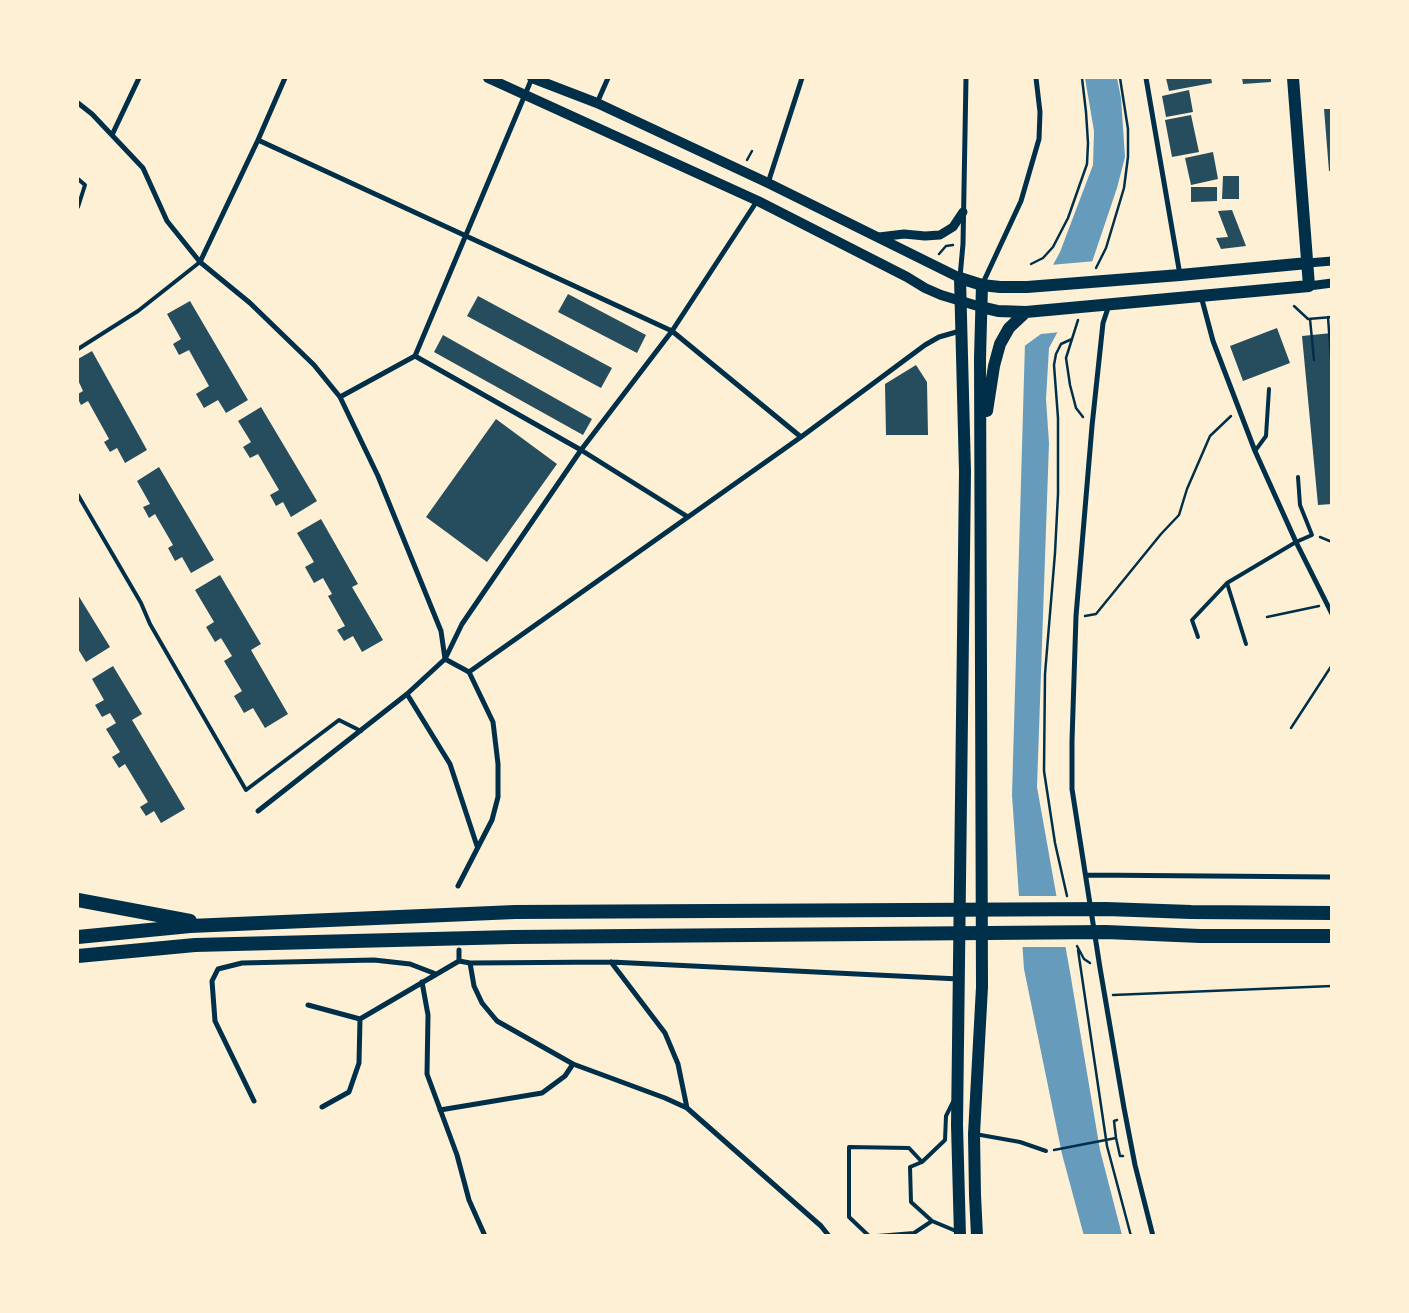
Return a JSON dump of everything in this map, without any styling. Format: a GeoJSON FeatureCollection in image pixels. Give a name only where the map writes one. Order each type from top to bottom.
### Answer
{"type":"FeatureCollection","features":[{"type":"Feature","properties":{"kind":"highway"},"geometry":{"type":"LineString","coordinates":[[78,900],[212,925]]}},
{"type":"Feature","properties":{"kind":"highway"},"geometry":{"type":"LineString","coordinates":[[78,937],[212,925],[515,912],[1106,910],[1332,913]]}},
{"type":"Feature","properties":{"kind":"highway"},"geometry":{"type":"LineString","coordinates":[[78,956],[195,945],[512,937],[938,932],[1106,932],[1200,936],[1332,936]]}},
{"type":"Feature","properties":{"kind":"main road"},"geometry":{"type":"LineString","coordinates":[[488,78],[758,201],[908,276],[925,288],[960,302],[981,307],[998,311],[1026,312],[1309,286],[1293,78]]}},
{"type":"Feature","properties":{"kind":"main road"},"geometry":{"type":"LineString","coordinates":[[532,78],[597,103],[768,183],[960,278],[982,285],[1027,287],[1308,263]]}},
{"type":"Feature","properties":{"kind":"main road"},"geometry":{"type":"LineString","coordinates":[[960,278],[965,472],[958,1093],[960,1234]]}},
{"type":"Feature","properties":{"kind":"main road"},"geometry":{"type":"LineString","coordinates":[[977,1236],[974,1134],[982,987],[980,472],[982,285]]}},
{"type":"Feature","properties":{"kind":"main road"},"geometry":{"type":"LineString","coordinates":[[980,472],[989,397],[1000,344],[1009,328],[1026,312]]}},
{"type":"Feature","properties":{"kind":"street"},"geometry":{"type":"LineString","coordinates":[[112,135],[138,78]]}},
{"type":"Feature","properties":{"kind":"street"},"geometry":{"type":"LineString","coordinates":[[200,262],[285,78]]}},
{"type":"Feature","properties":{"kind":"street"},"geometry":{"type":"LineString","coordinates":[[340,397],[415,356],[532,78]]}},
{"type":"Feature","properties":{"kind":"street"},"geometry":{"type":"LineString","coordinates":[[597,103],[608,78]]}},
{"type":"Feature","properties":{"kind":"street"},"geometry":{"type":"LineString","coordinates":[[768,183],[802,78]]}},
{"type":"Feature","properties":{"kind":"street"},"geometry":{"type":"LineString","coordinates":[[960,278],[963,244],[966,78]]}},
{"type":"Feature","properties":{"kind":"street"},"geometry":{"type":"LineString","coordinates":[[982,285],[1021,201],[1039,139],[1040,112],[1036,78]]}},
{"type":"Feature","properties":{"kind":"street"},"geometry":{"type":"LineString","coordinates":[[1146,78],[1180,275]]}},
{"type":"Feature","properties":{"kind":"street"},"geometry":{"type":"LineString","coordinates":[[78,103],[92,114],[143,168],[167,221],[200,262],[250,303],[314,365],[340,397],[378,476],[441,631],[445,659]]}},
{"type":"Feature","properties":{"kind":"street"},"geometry":{"type":"LineString","coordinates":[[258,140],[672,331],[801,436]]}},
{"type":"Feature","properties":{"kind":"street"},"geometry":{"type":"LineString","coordinates":[[258,811],[407,694],[445,659],[462,624],[581,450],[672,331],[758,201]]}},
{"type":"Feature","properties":{"kind":"street"},"geometry":{"type":"LineString","coordinates":[[879,237],[904,234],[940,235],[953,227],[963,212]]}},
{"type":"Feature","properties":{"kind":"street"},"geometry":{"type":"LineString","coordinates":[[1308,263],[1332,261]]}},
{"type":"Feature","properties":{"kind":"street"},"geometry":{"type":"LineString","coordinates":[[1309,286],[1332,283]]}},
{"type":"Feature","properties":{"kind":"street"},"geometry":{"type":"LineString","coordinates":[[1201,296],[1214,341],[1255,451],[1296,542],[1332,614]]}},
{"type":"Feature","properties":{"kind":"street"},"geometry":{"type":"LineString","coordinates":[[1105,305],[1092,426],[1076,616],[1072,789],[1104,995],[1135,1165],[1153,1236]]}},
{"type":"Feature","properties":{"kind":"street"},"geometry":{"type":"LineString","coordinates":[[469,672],[801,436],[924,345],[939,337],[961,330]]}},
{"type":"Feature","properties":{"kind":"street"},"geometry":{"type":"LineString","coordinates":[[415,356],[581,450],[688,517]]}},
{"type":"Feature","properties":{"kind":"street"},"geometry":{"type":"LineString","coordinates":[[445,659],[469,672],[493,722],[498,764],[498,797],[492,820],[458,886]]}},
{"type":"Feature","properties":{"kind":"street"},"geometry":{"type":"LineString","coordinates":[[407,694],[450,764],[477,846]]}},
{"type":"Feature","properties":{"kind":"street"},"geometry":{"type":"LineString","coordinates":[[1086,875],[1332,877]]}},
{"type":"Feature","properties":{"kind":"street"},"geometry":{"type":"LineString","coordinates":[[459,950],[459,961]]}},
{"type":"Feature","properties":{"kind":"street"},"geometry":{"type":"LineString","coordinates":[[254,1101],[215,1021],[212,981],[218,969],[242,963],[374,960],[410,964],[436,974]]}},
{"type":"Feature","properties":{"kind":"street"},"geometry":{"type":"LineString","coordinates":[[308,1005],[360,1019],[459,961],[470,963],[611,962],[959,979]]}},
{"type":"Feature","properties":{"kind":"street"},"geometry":{"type":"LineString","coordinates":[[611,962],[665,1033],[678,1064],[687,1108]]}},
{"type":"Feature","properties":{"kind":"street"},"geometry":{"type":"LineString","coordinates":[[470,963],[474,986],[482,1003],[497,1021],[573,1064],[687,1108],[814,1219],[829,1236]]}},
{"type":"Feature","properties":{"kind":"street"},"geometry":{"type":"LineString","coordinates":[[422,982],[428,1015],[427,1074],[458,1155],[469,1200],[485,1236]]}},
{"type":"Feature","properties":{"kind":"street"},"geometry":{"type":"LineString","coordinates":[[322,1107],[349,1092],[360,1063],[360,1019]]}},
{"type":"Feature","properties":{"kind":"street"},"geometry":{"type":"LineString","coordinates":[[440,1110],[542,1093],[565,1076],[573,1064]]}},
{"type":"Feature","properties":{"kind":"lane"},"geometry":{"type":"LineString","coordinates":[[78,179],[85,185],[78,206]]}},
{"type":"Feature","properties":{"kind":"lane"},"geometry":{"type":"LineString","coordinates":[[78,349],[138,311],[200,262]]}},
{"type":"Feature","properties":{"kind":"lane"},"geometry":{"type":"LineString","coordinates":[[1255,451],[1266,436],[1269,389]]}},
{"type":"Feature","properties":{"kind":"lane"},"geometry":{"type":"LineString","coordinates":[[1198,637],[1192,620],[1227,583],[1296,542],[1312,535],[1300,505],[1298,476]]}},
{"type":"Feature","properties":{"kind":"lane"},"geometry":{"type":"LineString","coordinates":[[78,496],[141,603],[150,624],[246,790],[339,720],[361,731]]}},
{"type":"Feature","properties":{"kind":"lane"},"geometry":{"type":"LineString","coordinates":[[1227,583],[1246,644]]}},
{"type":"Feature","properties":{"kind":"lane"},"geometry":{"type":"LineString","coordinates":[[958,1093],[946,1116],[945,1140],[922,1162],[910,1166],[911,1202],[932,1221],[960,1234]]}},
{"type":"Feature","properties":{"kind":"lane"},"geometry":{"type":"LineString","coordinates":[[974,1134],[1020,1142],[1046,1151]]}},
{"type":"Feature","properties":{"kind":"lane"},"geometry":{"type":"LineString","coordinates":[[869,1236],[849,1217],[848,1147],[909,1148],[922,1162]]}},
{"type":"Feature","properties":{"kind":"lane"},"geometry":{"type":"LineString","coordinates":[[877,1236],[914,1233],[932,1221]]}},
{"type":"Feature","properties":{"kind":"path"},"geometry":{"type":"LineString","coordinates":[[1031,264],[1043,258],[1053,247],[1074,204],[1087,164],[1088,143],[1082,78]]}},
{"type":"Feature","properties":{"kind":"path"},"geometry":{"type":"LineString","coordinates":[[1096,270],[1106,248],[1124,188],[1128,157],[1128,129],[1120,78]]}},
{"type":"Feature","properties":{"kind":"path"},"geometry":{"type":"LineString","coordinates":[[938,256],[946,246]]}},
{"type":"Feature","properties":{"kind":"path"},"geometry":{"type":"LineString","coordinates":[[1294,306],[1310,319],[1330,317],[1332,359]]}},
{"type":"Feature","properties":{"kind":"path"},"geometry":{"type":"LineString","coordinates":[[1080,312],[1066,358],[1076,408],[1092,426]]}},
{"type":"Feature","properties":{"kind":"path"},"geometry":{"type":"LineString","coordinates":[[1310,319],[1314,360]]}},
{"type":"Feature","properties":{"kind":"path"},"geometry":{"type":"LineString","coordinates":[[1067,899],[1046,789],[1044,771],[1044,710],[1058,494],[1058,418],[1054,366],[1056,354],[1061,344],[1072,339]]}},
{"type":"Feature","properties":{"kind":"path"},"geometry":{"type":"LineString","coordinates":[[1076,616],[1096,614],[1161,534],[1179,515],[1187,489],[1210,436],[1239,409]]}},
{"type":"Feature","properties":{"kind":"path"},"geometry":{"type":"LineString","coordinates":[[1320,536],[1332,542]]}},
{"type":"Feature","properties":{"kind":"path"},"geometry":{"type":"LineString","coordinates":[[1267,617],[1327,604]]}},
{"type":"Feature","properties":{"kind":"path"},"geometry":{"type":"LineString","coordinates":[[1291,728],[1332,666]]}},
{"type":"Feature","properties":{"kind":"path"},"geometry":{"type":"LineString","coordinates":[[1100,968],[1084,959],[1077,946],[1107,1146],[1131,1236]]}},
{"type":"Feature","properties":{"kind":"path"},"geometry":{"type":"LineString","coordinates":[[1104,995],[1332,986]]}},
{"type":"Feature","properties":{"kind":"path"},"geometry":{"type":"LineString","coordinates":[[1118,1120],[1114,1121],[1116,1138],[1120,1156],[1124,1155]]}},
{"type":"Feature","properties":{"kind":"path"},"geometry":{"type":"LineString","coordinates":[[1046,1151],[1116,1138]]}},
{"type":"Feature","properties":{"kind":"water"},"geometry":{"type":"Polygon","coordinates":[[[1085,78],[1117,78],[1121,98],[1125,157],[1117,188],[1087,277],[1049,348],[1046,399],[1049,443],[1037,787],[1100,1150],[1122,1235],[1084,1236],[1062,1154],[1024,969],[1012,795],[1025,342],[1040,289],[1060,252],[1093,165],[1094,131],[1085,78]]]}},
{"type":"Feature","properties":{"kind":"pier"},"geometry":{"type":"Polygon","coordinates":[[[1096,261],[1090,278],[1061,332],[1041,334],[1023,347],[1038,288],[1050,265],[1096,261]]]}},
{"type":"Feature","properties":{"kind":"pier"},"geometry":{"type":"Polygon","coordinates":[[[1016,896],[1059,896],[1068,947],[1020,947],[1016,896]]]}},
{"type":"Feature","properties":{"kind":"building"},"geometry":{"type":"Polygon","coordinates":[[[1166,78],[1211,78],[1212,83],[1169,91],[1166,78]]]}},
{"type":"Feature","properties":{"kind":"building"},"geometry":{"type":"Polygon","coordinates":[[[1242,78],[1271,78],[1271,82],[1243,84],[1242,78]]]}},
{"type":"Feature","properties":{"kind":"building"},"geometry":{"type":"Polygon","coordinates":[[[1189,90],[1193,112],[1166,117],[1162,96],[1189,90]]]}},
{"type":"Feature","properties":{"kind":"building"},"geometry":{"type":"Polygon","coordinates":[[[1324,109],[1332,109],[1332,171],[1329,171],[1324,109]]]}},
{"type":"Feature","properties":{"kind":"building"},"geometry":{"type":"Polygon","coordinates":[[[1191,115],[1199,152],[1172,157],[1165,120],[1191,115]]]}},
{"type":"Feature","properties":{"kind":"building"},"geometry":{"type":"Polygon","coordinates":[[[1213,152],[1218,179],[1191,185],[1185,158],[1213,152]]]}},
{"type":"Feature","properties":{"kind":"building"},"geometry":{"type":"Polygon","coordinates":[[[1223,176],[1239,176],[1239,199],[1222,199],[1223,176]]]}},
{"type":"Feature","properties":{"kind":"building"},"geometry":{"type":"Polygon","coordinates":[[[1191,187],[1217,187],[1217,201],[1191,202],[1191,187]]]}},
{"type":"Feature","properties":{"kind":"building"},"geometry":{"type":"Polygon","coordinates":[[[1232,210],[1246,246],[1221,249],[1216,238],[1228,237],[1218,211],[1232,210]]]}},
{"type":"Feature","properties":{"kind":"building"},"geometry":{"type":"Polygon","coordinates":[[[568,294],[646,335],[637,353],[558,312],[568,294]]]}},
{"type":"Feature","properties":{"kind":"building"},"geometry":{"type":"Polygon","coordinates":[[[478,296],[612,368],[601,388],[467,316],[478,296]]]}},
{"type":"Feature","properties":{"kind":"building"},"geometry":{"type":"Polygon","coordinates":[[[190,301],[248,400],[226,413],[218,400],[204,408],[196,394],[209,386],[189,350],[179,355],[173,344],[181,339],[167,314],[190,301]]]}},
{"type":"Feature","properties":{"kind":"building"},"geometry":{"type":"Polygon","coordinates":[[[1277,328],[1290,363],[1243,381],[1230,346],[1277,328]]]}},
{"type":"Feature","properties":{"kind":"building"},"geometry":{"type":"Polygon","coordinates":[[[1332,333],[1332,504],[1318,505],[1302,336],[1332,333]]]}},
{"type":"Feature","properties":{"kind":"building"},"geometry":{"type":"Polygon","coordinates":[[[443,335],[592,419],[583,435],[434,352],[443,335]]]}},
{"type":"Feature","properties":{"kind":"building"},"geometry":{"type":"Polygon","coordinates":[[[92,351],[147,450],[125,463],[117,448],[110,452],[104,442],[109,439],[88,401],[81,405],[78,399],[78,394],[83,391],[78,380],[78,359],[92,351]]]}},
{"type":"Feature","properties":{"kind":"building"},"geometry":{"type":"Polygon","coordinates":[[[916,365],[927,382],[928,435],[886,435],[885,384],[916,365]]]}},
{"type":"Feature","properties":{"kind":"building"},"geometry":{"type":"Polygon","coordinates":[[[261,407],[317,501],[291,517],[283,502],[276,506],[270,495],[279,490],[258,454],[250,458],[243,447],[251,442],[238,421],[261,407]]]}},
{"type":"Feature","properties":{"kind":"building"},"geometry":{"type":"Polygon","coordinates":[[[496,419],[557,464],[487,562],[426,517],[496,419]]]}},
{"type":"Feature","properties":{"kind":"building"},"geometry":{"type":"Polygon","coordinates":[[[159,467],[214,560],[191,573],[182,557],[175,561],[168,548],[173,545],[155,514],[149,518],[143,507],[150,504],[137,481],[159,467]]]}},
{"type":"Feature","properties":{"kind":"building"},"geometry":{"type":"Polygon","coordinates":[[[321,519],[358,584],[352,587],[383,640],[362,652],[353,636],[344,641],[337,630],[345,626],[328,596],[332,594],[323,578],[314,583],[305,567],[314,562],[297,533],[321,519]]]}},
{"type":"Feature","properties":{"kind":"building"},"geometry":{"type":"Polygon","coordinates":[[[220,575],[261,644],[251,650],[288,714],[265,728],[253,708],[244,713],[234,696],[242,691],[224,661],[232,656],[221,638],[215,642],[206,627],[214,622],[195,590],[220,575]]]}},
{"type":"Feature","properties":{"kind":"building"},"geometry":{"type":"Polygon","coordinates":[[[78,595],[110,647],[86,662],[78,649],[78,595]]]}},
{"type":"Feature","properties":{"kind":"building"},"geometry":{"type":"Polygon","coordinates":[[[113,666],[142,714],[132,720],[185,809],[161,823],[154,811],[146,816],[140,807],[148,802],[125,764],[119,768],[112,757],[120,752],[106,729],[116,723],[110,713],[102,717],[95,705],[104,700],[92,679],[113,666]]]}}]}
